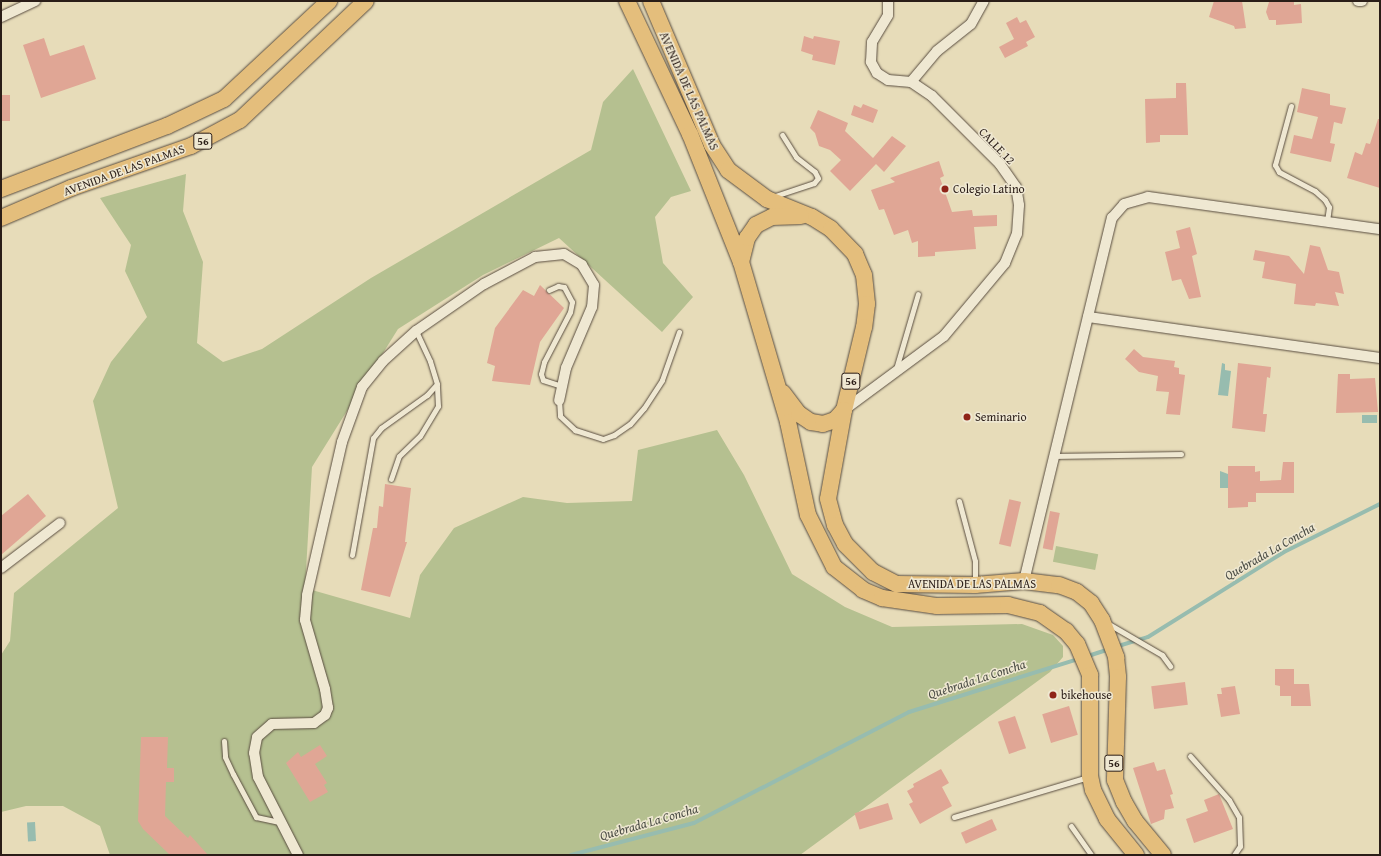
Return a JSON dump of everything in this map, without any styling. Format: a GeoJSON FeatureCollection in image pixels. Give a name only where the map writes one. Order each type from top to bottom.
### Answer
{"type":"FeatureCollection","features":[{"type":"Feature","properties":{"kind":"main road","name":"56"},"geometry":{"type":"LineString","coordinates":[[1,189],[167,126],[224,99],[329,1]]}},
{"type":"Feature","properties":{"kind":"main road","name":"AVENIDA DE LAS PALMAS"},"geometry":{"type":"LineString","coordinates":[[1,218],[71,188],[191,146],[240,120],[366,1]]}},
{"type":"Feature","properties":{"kind":"main road","name":"AVENIDA DE LAS PALMAS"},"geometry":{"type":"LineString","coordinates":[[627,1],[690,134],[741,262],[778,387],[808,515],[834,567],[863,590],[882,598],[937,606],[1008,604],[1025,608],[1053,620],[1066,631],[1077,644],[1090,675],[1090,776],[1100,807],[1136,855]]}},
{"type":"Feature","properties":{"kind":"main road","name":"AVENIDA DE LAS PALMAS"},"geometry":{"type":"LineString","coordinates":[[651,1],[712,145],[728,170],[768,199],[812,217],[831,228],[855,254],[865,282],[867,304],[864,327],[844,410],[828,499],[835,525],[845,544],[873,572],[897,584],[975,585],[1024,581],[1059,585],[1077,592],[1091,603],[1106,628],[1116,657],[1118,677],[1115,780],[1124,802],[1135,821],[1163,855]]}},
{"type":"Feature","properties":{"kind":"main road"},"geometry":{"type":"LineString","coordinates":[[741,262],[748,238],[756,225],[772,217],[790,214],[812,217]]}},
{"type":"Feature","properties":{"kind":"main road"},"geometry":{"type":"LineString","coordinates":[[778,387],[799,414],[811,422],[823,424],[835,420],[844,410]]}},
{"type":"Feature","properties":{"kind":"street"},"geometry":{"type":"LineString","coordinates":[[1,18],[20,5],[36,1]]}},
{"type":"Feature","properties":{"kind":"street","name":"CALLE 12"},"geometry":{"type":"LineString","coordinates":[[844,410],[896,369],[944,336],[1005,263],[1017,234],[1018,205],[1016,188],[1000,164],[932,96],[911,82],[888,80],[877,73],[871,62],[872,42],[888,14],[888,1]]}},
{"type":"Feature","properties":{"kind":"street"},"geometry":{"type":"LineString","coordinates":[[911,82],[937,51],[972,24],[984,1]]}},
{"type":"Feature","properties":{"kind":"street"},"geometry":{"type":"LineString","coordinates":[[1024,581],[1112,218],[1124,204],[1148,197],[1380,229]]}},
{"type":"Feature","properties":{"kind":"street"},"geometry":{"type":"LineString","coordinates":[[298,855],[283,823],[258,777],[254,753],[257,737],[272,724],[314,723],[325,715],[328,708],[325,689],[305,620],[308,595],[342,442],[362,387],[383,361],[416,331],[484,284],[535,257],[564,254],[582,265],[594,285],[592,307],[566,368],[559,400]]}},
{"type":"Feature","properties":{"kind":"street"},"geometry":{"type":"LineString","coordinates":[[1088,317],[1380,358]]}},
{"type":"Feature","properties":{"kind":"street"},"geometry":{"type":"LineString","coordinates":[[1,568],[60,523]]}},
{"type":"Feature","properties":{"kind":"lane"},"geometry":{"type":"LineString","coordinates":[[1291,106],[1275,165],[1279,172],[1325,200],[1329,207],[1327,221]]}},
{"type":"Feature","properties":{"kind":"lane"},"geometry":{"type":"LineString","coordinates":[[768,199],[814,183],[818,178],[815,172],[796,157],[782,135]]}},
{"type":"Feature","properties":{"kind":"lane"},"geometry":{"type":"LineString","coordinates":[[549,290],[558,286],[564,287],[572,302],[570,312],[544,362],[541,374],[543,380],[562,386]]}},
{"type":"Feature","properties":{"kind":"lane"},"geometry":{"type":"LineString","coordinates":[[896,369],[918,294]]}},
{"type":"Feature","properties":{"kind":"lane"},"geometry":{"type":"LineString","coordinates":[[391,479],[399,456],[420,436],[438,406],[437,384],[430,361],[416,331]]}},
{"type":"Feature","properties":{"kind":"lane"},"geometry":{"type":"LineString","coordinates":[[559,400],[560,416],[575,430],[603,439],[614,435],[630,424],[639,414],[662,380],[679,332]]}},
{"type":"Feature","properties":{"kind":"lane"},"geometry":{"type":"LineString","coordinates":[[352,555],[373,438],[381,428],[427,395],[437,384]]}},
{"type":"Feature","properties":{"kind":"lane"},"geometry":{"type":"LineString","coordinates":[[1055,456],[1181,454]]}},
{"type":"Feature","properties":{"kind":"lane"},"geometry":{"type":"LineString","coordinates":[[959,501],[975,561],[975,585]]}},
{"type":"Feature","properties":{"kind":"lane"},"geometry":{"type":"LineString","coordinates":[[1106,628],[1162,655],[1170,666]]}},
{"type":"Feature","properties":{"kind":"lane"},"geometry":{"type":"LineString","coordinates":[[224,741],[225,757],[230,769],[256,817],[283,823]]}},
{"type":"Feature","properties":{"kind":"lane"},"geometry":{"type":"LineString","coordinates":[[1190,756],[1229,800],[1238,817],[1240,846],[1234,855]]}},
{"type":"Feature","properties":{"kind":"lane"},"geometry":{"type":"LineString","coordinates":[[954,817],[1090,776]]}},
{"type":"Feature","properties":{"kind":"lane"},"geometry":{"type":"LineString","coordinates":[[1071,826],[1091,855]]}},
{"type":"Feature","properties":{"kind":"green space"},"geometry":{"type":"Polygon","coordinates":[[[633,69],[691,191],[671,197],[655,217],[663,263],[693,297],[662,332],[559,238],[483,275],[398,329],[312,467],[305,588],[410,618],[420,575],[454,528],[523,497],[567,503],[632,501],[638,450],[717,430],[744,475],[792,574],[845,607],[892,627],[1022,624],[1053,635],[1063,646],[1063,657],[1050,672],[800,855],[110,855],[100,826],[63,806],[26,806],[1,812],[1,655],[10,641],[14,593],[118,508],[93,401],[111,362],[147,317],[125,271],[131,245],[100,198],[186,174],[183,211],[203,262],[197,343],[223,362],[262,349],[371,278],[591,150],[603,102],[633,69]]]}},
{"type":"Feature","properties":{"kind":"green space"},"geometry":{"type":"Polygon","coordinates":[[[1056,546],[1098,554],[1095,570],[1053,562],[1056,546]]]}},
{"type":"Feature","properties":{"kind":"water"},"geometry":{"type":"Polygon","coordinates":[[[1222,363],[1225,364],[1225,370],[1231,371],[1228,396],[1218,395],[1222,363]]]}},
{"type":"Feature","properties":{"kind":"water"},"geometry":{"type":"Polygon","coordinates":[[[1362,415],[1377,415],[1377,423],[1362,423],[1362,415]]]}},
{"type":"Feature","properties":{"kind":"water"},"geometry":{"type":"Polygon","coordinates":[[[1220,471],[1228,474],[1228,488],[1220,488],[1220,471]]]}},
{"type":"Feature","properties":{"kind":"water"},"geometry":{"type":"Polygon","coordinates":[[[27,822],[35,822],[36,841],[28,841],[27,822]]]}},
{"type":"Feature","properties":{"kind":"building"},"geometry":{"type":"Polygon","coordinates":[[[1214,1],[1242,1],[1246,28],[1235,29],[1234,26],[1209,17],[1214,1]]]}},
{"type":"Feature","properties":{"kind":"building"},"geometry":{"type":"Polygon","coordinates":[[[1294,1],[1294,5],[1301,4],[1302,23],[1276,25],[1276,20],[1269,20],[1266,12],[1269,2],[1294,1]]]}},
{"type":"Feature","properties":{"kind":"building"},"geometry":{"type":"Polygon","coordinates":[[[1017,17],[1020,23],[1026,20],[1035,37],[1026,42],[1028,46],[1005,58],[999,47],[1014,39],[1006,23],[1017,17]]]}},
{"type":"Feature","properties":{"kind":"building"},"geometry":{"type":"Polygon","coordinates":[[[804,36],[813,39],[814,36],[840,41],[835,65],[812,60],[813,55],[801,51],[804,36]]]}},
{"type":"Feature","properties":{"kind":"building"},"geometry":{"type":"Polygon","coordinates":[[[44,38],[50,56],[84,45],[96,79],[41,98],[23,45],[44,38]]]}},
{"type":"Feature","properties":{"kind":"building"},"geometry":{"type":"Polygon","coordinates":[[[1176,83],[1186,83],[1188,135],[1160,135],[1160,142],[1146,143],[1145,99],[1176,98],[1176,83]]]}},
{"type":"Feature","properties":{"kind":"building"},"geometry":{"type":"Polygon","coordinates":[[[1302,88],[1330,94],[1330,105],[1346,108],[1342,124],[1334,122],[1330,143],[1335,144],[1331,162],[1290,153],[1294,135],[1312,139],[1318,117],[1297,112],[1302,88]]]}},
{"type":"Feature","properties":{"kind":"building"},"geometry":{"type":"Polygon","coordinates":[[[1,95],[10,95],[10,121],[1,121],[1,95]]]}},
{"type":"Feature","properties":{"kind":"building"},"geometry":{"type":"Polygon","coordinates":[[[863,104],[878,110],[873,123],[851,115],[854,105],[861,108],[863,104]]]}},
{"type":"Feature","properties":{"kind":"building"},"geometry":{"type":"Polygon","coordinates":[[[818,110],[848,123],[845,131],[873,158],[892,136],[906,146],[884,172],[876,164],[850,191],[830,171],[841,160],[830,150],[819,146],[815,133],[810,128],[818,110]]]}},
{"type":"Feature","properties":{"kind":"building"},"geometry":{"type":"Polygon","coordinates":[[[1378,119],[1380,119],[1380,188],[1347,178],[1355,152],[1362,155],[1366,143],[1370,144],[1378,119]]]}},
{"type":"Feature","properties":{"kind":"building"},"geometry":{"type":"Polygon","coordinates":[[[939,161],[944,176],[940,178],[952,212],[972,210],[973,216],[997,215],[997,226],[974,227],[976,249],[935,252],[935,256],[918,257],[918,241],[912,243],[908,230],[894,235],[884,209],[879,210],[871,190],[895,182],[890,178],[939,161]]]}},
{"type":"Feature","properties":{"kind":"building"},"geometry":{"type":"Polygon","coordinates":[[[1190,227],[1197,254],[1192,256],[1201,297],[1189,299],[1181,279],[1172,281],[1165,252],[1180,248],[1176,231],[1190,227]]]}},
{"type":"Feature","properties":{"kind":"building"},"geometry":{"type":"Polygon","coordinates":[[[1310,245],[1320,247],[1328,270],[1339,272],[1344,294],[1335,292],[1339,306],[1316,303],[1315,306],[1294,304],[1296,284],[1262,278],[1265,262],[1253,260],[1255,250],[1289,256],[1304,274],[1310,245]]]}},
{"type":"Feature","properties":{"kind":"building"},"geometry":{"type":"Polygon","coordinates":[[[540,285],[564,308],[540,342],[530,385],[492,381],[495,366],[487,363],[495,328],[523,290],[534,296],[540,285]]]}},
{"type":"Feature","properties":{"kind":"building"},"geometry":{"type":"Polygon","coordinates":[[[1134,349],[1143,357],[1175,361],[1174,367],[1179,368],[1179,374],[1185,375],[1180,415],[1166,414],[1169,392],[1156,391],[1158,376],[1139,372],[1125,359],[1134,349]]]}},
{"type":"Feature","properties":{"kind":"building"},"geometry":{"type":"Polygon","coordinates":[[[1238,363],[1271,367],[1270,378],[1267,377],[1263,414],[1267,414],[1265,432],[1232,428],[1238,363]]]}},
{"type":"Feature","properties":{"kind":"building"},"geometry":{"type":"Polygon","coordinates":[[[1338,374],[1350,374],[1350,379],[1375,378],[1378,412],[1336,413],[1338,374]]]}},
{"type":"Feature","properties":{"kind":"building"},"geometry":{"type":"Polygon","coordinates":[[[1283,462],[1294,462],[1294,493],[1256,493],[1256,502],[1248,502],[1248,507],[1228,508],[1228,466],[1255,466],[1255,472],[1260,471],[1260,481],[1281,480],[1283,462]]]}},
{"type":"Feature","properties":{"kind":"building"},"geometry":{"type":"Polygon","coordinates":[[[385,484],[411,488],[405,542],[407,542],[390,597],[361,590],[373,528],[377,528],[379,506],[383,507],[385,484]]]}},
{"type":"Feature","properties":{"kind":"building"},"geometry":{"type":"Polygon","coordinates":[[[28,494],[46,516],[1,555],[1,516],[28,494]]]}},
{"type":"Feature","properties":{"kind":"building"},"geometry":{"type":"Polygon","coordinates":[[[1009,499],[1021,502],[1011,547],[999,544],[1009,499]]]}},
{"type":"Feature","properties":{"kind":"building"},"geometry":{"type":"Polygon","coordinates":[[[1050,511],[1060,513],[1053,550],[1043,548],[1050,511]]]}},
{"type":"Feature","properties":{"kind":"building"},"geometry":{"type":"Polygon","coordinates":[[[1275,669],[1294,669],[1294,684],[1309,684],[1311,706],[1291,706],[1291,696],[1280,696],[1280,686],[1275,685],[1275,669]]]}},
{"type":"Feature","properties":{"kind":"building"},"geometry":{"type":"Polygon","coordinates":[[[1185,682],[1188,705],[1154,709],[1151,686],[1185,682]]]}},
{"type":"Feature","properties":{"kind":"building"},"geometry":{"type":"Polygon","coordinates":[[[1235,686],[1240,714],[1221,717],[1217,694],[1222,694],[1221,688],[1235,686]]]}},
{"type":"Feature","properties":{"kind":"building"},"geometry":{"type":"Polygon","coordinates":[[[1069,706],[1078,735],[1051,743],[1042,714],[1069,706]]]}},
{"type":"Feature","properties":{"kind":"building"},"geometry":{"type":"Polygon","coordinates":[[[1015,716],[1026,748],[1009,754],[998,722],[1015,716]]]}},
{"type":"Feature","properties":{"kind":"building"},"geometry":{"type":"Polygon","coordinates":[[[141,737],[168,737],[167,768],[174,768],[174,782],[166,782],[165,816],[188,838],[190,835],[208,855],[170,855],[143,829],[138,821],[141,737]]]}},
{"type":"Feature","properties":{"kind":"building"},"geometry":{"type":"Polygon","coordinates":[[[320,745],[327,756],[315,764],[327,783],[324,785],[328,792],[310,802],[286,763],[298,752],[301,757],[320,745]]]}},
{"type":"Feature","properties":{"kind":"building"},"geometry":{"type":"Polygon","coordinates":[[[1154,762],[1157,771],[1165,769],[1173,794],[1170,795],[1174,808],[1165,810],[1164,819],[1151,824],[1133,768],[1154,762]]]}},
{"type":"Feature","properties":{"kind":"building"},"geometry":{"type":"Polygon","coordinates":[[[941,769],[949,783],[942,787],[952,806],[920,824],[909,804],[913,802],[907,791],[914,787],[913,784],[941,769]]]}},
{"type":"Feature","properties":{"kind":"building"},"geometry":{"type":"Polygon","coordinates":[[[1219,794],[1233,829],[1194,843],[1186,819],[1208,811],[1204,800],[1219,794]]]}},
{"type":"Feature","properties":{"kind":"building"},"geometry":{"type":"Polygon","coordinates":[[[888,803],[893,819],[859,829],[855,813],[888,803]]]}},
{"type":"Feature","properties":{"kind":"building"},"geometry":{"type":"Polygon","coordinates":[[[992,819],[997,830],[966,844],[961,833],[992,819]]]}},
{"type":"Feature","properties":{"kind":"waterway","name":"Quebrada La Concha"},"geometry":{"type":"LineString","coordinates":[[1115,647],[1148,637],[1284,552],[1380,504]]}},
{"type":"Feature","properties":{"kind":"waterway","name":"Quebrada La Concha"},"geometry":{"type":"LineString","coordinates":[[1085,657],[1109,649]]}},
{"type":"Feature","properties":{"kind":"waterway","name":"Quebrada La Concha"},"geometry":{"type":"LineString","coordinates":[[571,855],[694,823],[909,712],[1078,659]]}},
{"type":"Feature","properties":{"kind":"place","name":"Colegio Latino"},"geometry":{"type":"Point","coordinates":[945,189]}},
{"type":"Feature","properties":{"kind":"place","name":"Seminario"},"geometry":{"type":"Point","coordinates":[967,417]}},
{"type":"Feature","properties":{"kind":"place","name":"bikehouse"},"geometry":{"type":"Point","coordinates":[1053,695]}}]}
